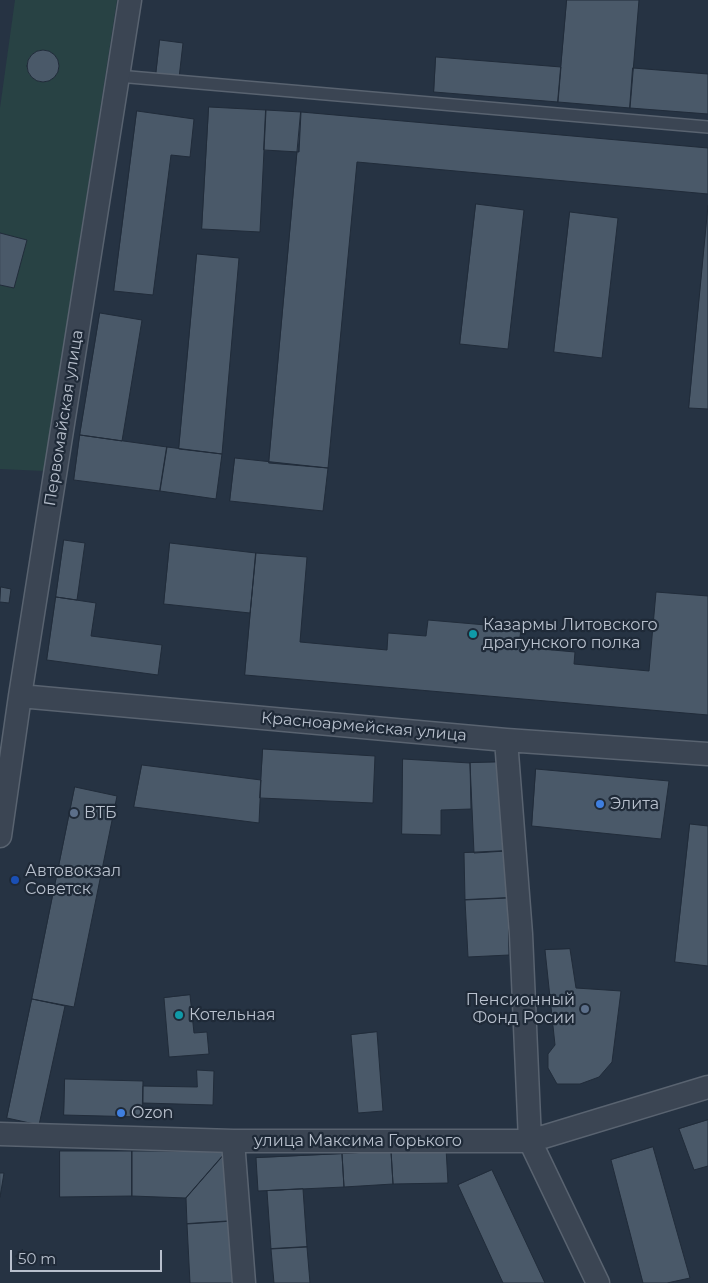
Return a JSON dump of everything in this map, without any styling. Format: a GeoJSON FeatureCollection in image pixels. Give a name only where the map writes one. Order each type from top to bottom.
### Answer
{"type":"FeatureCollection","features":[{"type":"Feature","properties":{"kind":"street","name":"Первомайская улица"},"geometry":{"type":"LineString","coordinates":[[0,836],[20,696],[130,0]]}},
{"type":"Feature","properties":{"kind":"street","name":"Красноармейская улица"},"geometry":{"type":"LineString","coordinates":[[20,696],[506,740],[708,754]]}},
{"type":"Feature","properties":{"kind":"street"},"geometry":{"type":"LineString","coordinates":[[506,740],[521,934],[530,1141],[598,1283]]}},
{"type":"Feature","properties":{"kind":"street","name":"улица Максима Горького"},"geometry":{"type":"LineString","coordinates":[[0,1134],[233,1141],[530,1141],[708,1087]]}},
{"type":"Feature","properties":{"kind":"street"},"geometry":{"type":"LineString","coordinates":[[233,1141],[244,1283]]}},
{"type":"Feature","properties":{"kind":"lane"},"geometry":{"type":"LineString","coordinates":[[118,76],[708,127]]}},
{"type":"Feature","properties":{"kind":"green space"},"geometry":{"type":"Polygon","coordinates":[[[15,0],[117,0],[44,471],[0,469],[0,108],[15,0]]]}},
{"type":"Feature","properties":{"kind":"building"},"geometry":{"type":"Polygon","coordinates":[[[567,0],[639,0],[630,108],[558,102],[567,0]]]}},
{"type":"Feature","properties":{"kind":"building"},"geometry":{"type":"Polygon","coordinates":[[[160,40],[183,43],[179,78],[156,75],[160,40]]]}},
{"type":"Feature","properties":{"kind":"building"},"geometry":{"type":"Polygon","coordinates":[[[43,50],[49,51],[54,55],[58,60],[58,72],[54,77],[49,81],[43,82],[37,81],[32,77],[28,72],[27,66],[28,60],[32,55],[37,51],[43,50]]]}},
{"type":"Feature","properties":{"kind":"building"},"geometry":{"type":"Polygon","coordinates":[[[436,57],[561,67],[558,102],[434,92],[436,57]]]}},
{"type":"Feature","properties":{"kind":"building"},"geometry":{"type":"Polygon","coordinates":[[[633,68],[708,74],[708,114],[630,108],[633,68]]]}},
{"type":"Feature","properties":{"kind":"building"},"geometry":{"type":"Polygon","coordinates":[[[209,107],[266,110],[260,232],[202,229],[209,107]]]}},
{"type":"Feature","properties":{"kind":"building"},"geometry":{"type":"Polygon","coordinates":[[[266,110],[301,112],[299,152],[264,150],[266,110]]]}},
{"type":"Feature","properties":{"kind":"building"},"geometry":{"type":"Polygon","coordinates":[[[137,111],[194,119],[190,157],[171,155],[153,295],[114,291],[137,111]]]}},
{"type":"Feature","properties":{"kind":"building"},"geometry":{"type":"Polygon","coordinates":[[[301,112],[708,148],[708,194],[357,162],[328,468],[269,463],[301,112]]]}},
{"type":"Feature","properties":{"kind":"building"},"geometry":{"type":"Polygon","coordinates":[[[476,204],[524,210],[508,349],[460,344],[476,204]]]}},
{"type":"Feature","properties":{"kind":"building"},"geometry":{"type":"Polygon","coordinates":[[[708,206],[708,409],[689,408],[708,206]]]}},
{"type":"Feature","properties":{"kind":"building"},"geometry":{"type":"Polygon","coordinates":[[[570,212],[618,218],[602,358],[554,352],[570,212]]]}},
{"type":"Feature","properties":{"kind":"building"},"geometry":{"type":"Polygon","coordinates":[[[0,233],[27,240],[14,288],[0,285],[0,233]]]}},
{"type":"Feature","properties":{"kind":"building"},"geometry":{"type":"Polygon","coordinates":[[[197,254],[239,258],[222,454],[179,449],[197,254]]]}},
{"type":"Feature","properties":{"kind":"building"},"geometry":{"type":"Polygon","coordinates":[[[100,313],[142,320],[122,441],[80,435],[100,313]]]}},
{"type":"Feature","properties":{"kind":"building"},"geometry":{"type":"Polygon","coordinates":[[[80,435],[167,447],[160,491],[74,480],[80,435]]]}},
{"type":"Feature","properties":{"kind":"building"},"geometry":{"type":"Polygon","coordinates":[[[167,447],[222,454],[216,499],[160,491],[167,447]]]}},
{"type":"Feature","properties":{"kind":"building"},"geometry":{"type":"Polygon","coordinates":[[[235,458],[328,468],[323,511],[230,501],[235,458]]]}},
{"type":"Feature","properties":{"kind":"building"},"geometry":{"type":"Polygon","coordinates":[[[64,540],[85,543],[77,600],[56,597],[64,540]]]}},
{"type":"Feature","properties":{"kind":"building"},"geometry":{"type":"Polygon","coordinates":[[[170,543],[256,553],[250,613],[164,604],[170,543]]]}},
{"type":"Feature","properties":{"kind":"building","name":"Казармы Литовского драгунского полка"},"geometry":{"type":"Polygon","coordinates":[[[256,553],[307,557],[300,642],[387,650],[388,633],[426,636],[428,620],[521,628],[519,647],[575,652],[574,664],[649,671],[656,592],[708,596],[708,715],[245,675],[256,553]]]}},
{"type":"Feature","properties":{"kind":"building"},"geometry":{"type":"Polygon","coordinates":[[[1,587],[11,589],[9,603],[0,602],[1,587]]]}},
{"type":"Feature","properties":{"kind":"building"},"geometry":{"type":"Polygon","coordinates":[[[56,597],[96,603],[91,636],[162,645],[158,675],[47,660],[56,597]]]}},
{"type":"Feature","properties":{"kind":"building"},"geometry":{"type":"Polygon","coordinates":[[[263,749],[375,756],[373,803],[260,798],[263,749]]]}},
{"type":"Feature","properties":{"kind":"building"},"geometry":{"type":"Polygon","coordinates":[[[403,759],[470,763],[471,809],[441,810],[441,835],[402,834],[403,759]]]}},
{"type":"Feature","properties":{"kind":"building"},"geometry":{"type":"Polygon","coordinates":[[[503,762],[506,851],[474,853],[470,763],[503,762]]]}},
{"type":"Feature","properties":{"kind":"building"},"geometry":{"type":"Polygon","coordinates":[[[142,765],[261,780],[259,823],[134,807],[142,765]]]}},
{"type":"Feature","properties":{"kind":"building","name":"Элита"},"geometry":{"type":"Polygon","coordinates":[[[536,769],[669,781],[661,839],[532,826],[536,769]]]}},
{"type":"Feature","properties":{"kind":"building"},"geometry":{"type":"Polygon","coordinates":[[[75,787],[117,796],[74,1007],[32,999],[75,787]]]}},
{"type":"Feature","properties":{"kind":"building"},"geometry":{"type":"Polygon","coordinates":[[[690,824],[708,826],[708,966],[675,962],[690,824]]]}},
{"type":"Feature","properties":{"kind":"building"},"geometry":{"type":"Polygon","coordinates":[[[506,851],[508,898],[465,900],[464,853],[506,851]]]}},
{"type":"Feature","properties":{"kind":"building"},"geometry":{"type":"Polygon","coordinates":[[[508,898],[509,955],[468,957],[465,900],[508,898]]]}},
{"type":"Feature","properties":{"kind":"building","name":"Пенсионный Фонд Росии"},"geometry":{"type":"Polygon","coordinates":[[[570,949],[576,988],[621,991],[612,1062],[599,1077],[580,1084],[557,1084],[548,1068],[548,1054],[555,1045],[545,950],[570,949]]]}},
{"type":"Feature","properties":{"kind":"building","name":"Котельная"},"geometry":{"type":"Polygon","coordinates":[[[190,995],[194,1033],[207,1032],[209,1054],[169,1057],[164,998],[190,995]]]}},
{"type":"Feature","properties":{"kind":"building"},"geometry":{"type":"Polygon","coordinates":[[[32,999],[65,1006],[39,1125],[7,1118],[32,999]]]}},
{"type":"Feature","properties":{"kind":"building"},"geometry":{"type":"Polygon","coordinates":[[[377,1032],[383,1111],[358,1113],[351,1035],[377,1032]]]}},
{"type":"Feature","properties":{"kind":"building"},"geometry":{"type":"Polygon","coordinates":[[[197,1070],[214,1071],[213,1105],[143,1103],[143,1086],[197,1087],[197,1070]]]}},
{"type":"Feature","properties":{"kind":"building"},"geometry":{"type":"Polygon","coordinates":[[[65,1079],[143,1081],[142,1117],[64,1115],[65,1079]]]}},
{"type":"Feature","properties":{"kind":"building"},"geometry":{"type":"Polygon","coordinates":[[[708,1120],[708,1166],[694,1170],[679,1129],[708,1120]]]}},
{"type":"Feature","properties":{"kind":"building"},"geometry":{"type":"Polygon","coordinates":[[[653,1147],[690,1278],[667,1283],[643,1283],[611,1160],[653,1147]]]}},
{"type":"Feature","properties":{"kind":"building"},"geometry":{"type":"Polygon","coordinates":[[[446,1148],[448,1183],[393,1184],[391,1151],[446,1148]]]}},
{"type":"Feature","properties":{"kind":"building"},"geometry":{"type":"Polygon","coordinates":[[[60,1151],[132,1151],[132,1196],[60,1197],[60,1151]]]}},
{"type":"Feature","properties":{"kind":"building"},"geometry":{"type":"Polygon","coordinates":[[[132,1151],[227,1151],[186,1198],[132,1196],[132,1151]]]}},
{"type":"Feature","properties":{"kind":"building"},"geometry":{"type":"Polygon","coordinates":[[[227,1151],[233,1221],[187,1224],[186,1198],[227,1151]]]}},
{"type":"Feature","properties":{"kind":"building"},"geometry":{"type":"Polygon","coordinates":[[[391,1151],[393,1184],[344,1187],[342,1154],[391,1151]]]}},
{"type":"Feature","properties":{"kind":"building"},"geometry":{"type":"Polygon","coordinates":[[[342,1154],[344,1187],[258,1191],[256,1158],[342,1154]]]}},
{"type":"Feature","properties":{"kind":"building"},"geometry":{"type":"Polygon","coordinates":[[[492,1170],[545,1283],[503,1283],[458,1185],[492,1170]]]}},
{"type":"Feature","properties":{"kind":"building"},"geometry":{"type":"Polygon","coordinates":[[[0,1173],[4,1173],[0,1197],[0,1173]]]}},
{"type":"Feature","properties":{"kind":"building"},"geometry":{"type":"Polygon","coordinates":[[[303,1189],[307,1247],[271,1249],[267,1191],[303,1189]]]}},
{"type":"Feature","properties":{"kind":"building"},"geometry":{"type":"Polygon","coordinates":[[[233,1221],[237,1283],[190,1283],[187,1224],[233,1221]]]}},
{"type":"Feature","properties":{"kind":"building"},"geometry":{"type":"Polygon","coordinates":[[[307,1247],[310,1283],[274,1283],[271,1249],[307,1247]]]}},
{"type":"Feature","properties":{"kind":"place","name":"Казармы Литовского драгунского полка"},"geometry":{"type":"Point","coordinates":[473,634]}},
{"type":"Feature","properties":{"kind":"place","name":"Элита"},"geometry":{"type":"Point","coordinates":[600,804]}},
{"type":"Feature","properties":{"kind":"place","name":"ВТБ"},"geometry":{"type":"Point","coordinates":[74,813]}},
{"type":"Feature","properties":{"kind":"place","name":"Автовокзал Советск"},"geometry":{"type":"Point","coordinates":[15,880]}},
{"type":"Feature","properties":{"kind":"place","name":"Пенсионный Фонд Росии"},"geometry":{"type":"Point","coordinates":[585,1009]}},
{"type":"Feature","properties":{"kind":"place","name":"Котельная"},"geometry":{"type":"Point","coordinates":[179,1015]}},
{"type":"Feature","properties":{"kind":"place","name":"Ozon"},"geometry":{"type":"Point","coordinates":[121,1113]}}]}
